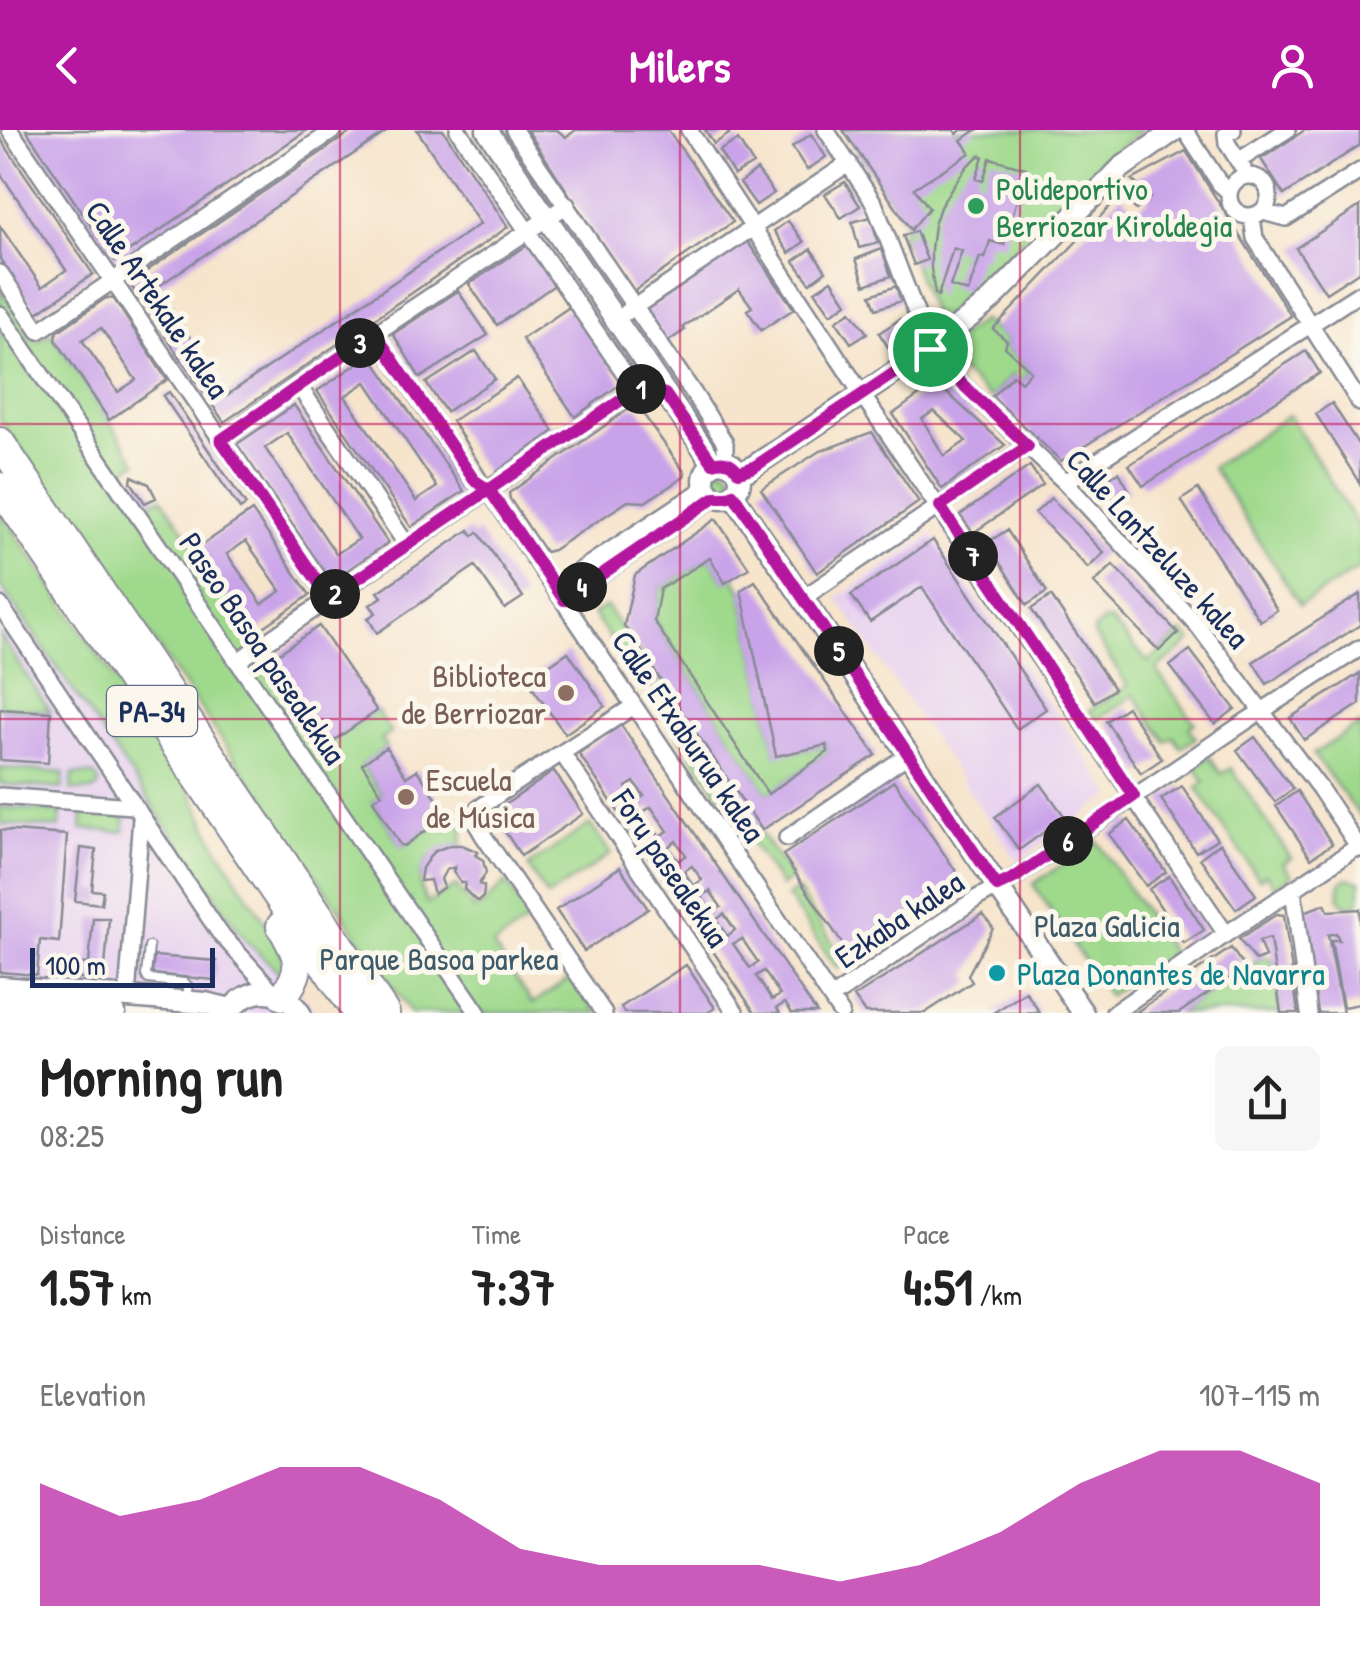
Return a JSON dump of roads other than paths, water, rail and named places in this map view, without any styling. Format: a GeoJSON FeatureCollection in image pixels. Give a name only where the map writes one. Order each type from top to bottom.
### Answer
{"type":"FeatureCollection","features":[{"type":"Feature","properties":{"kind":"highway","name":"PA-34"},"geometry":{"type":"LineString","coordinates":[[0,442],[385,1013]]}},
{"type":"Feature","properties":{"kind":"highway","name":"PA-34"},"geometry":{"type":"LineString","coordinates":[[0,486],[356,1013]]}},
{"type":"Feature","properties":{"kind":"highway"},"geometry":{"type":"LineString","coordinates":[[150,665],[263,814],[400,1013]]}},
{"type":"Feature","properties":{"kind":"highway"},"geometry":{"type":"LineString","coordinates":[[191,769],[224,836],[296,952],[296,974],[286,1001]]}},
{"type":"Feature","properties":{"kind":"highway"},"geometry":{"type":"LineString","coordinates":[[304,935],[339,1013]]}},
{"type":"Feature","properties":{"kind":"main road"},"geometry":{"type":"LineString","coordinates":[[486,130],[665,394],[740,484],[717,492]]}},
{"type":"Feature","properties":{"kind":"main road"},"geometry":{"type":"LineString","coordinates":[[1083,1013],[803,598],[705,472],[726,466],[748,470],[930,349],[991,300],[1121,168],[1175,130]]}},
{"type":"Feature","properties":{"kind":"main road"},"geometry":{"type":"LineString","coordinates":[[0,986],[121,1005]]}},
{"type":"Feature","properties":{"kind":"main road"},"geometry":{"type":"LineString","coordinates":[[0,1004],[188,1001],[230,1011],[250,994],[262,992],[286,1001]]}},
{"type":"Feature","properties":{"kind":"street","name":"Calle Artekale kalea"},"geometry":{"type":"LineString","coordinates":[[10,130],[329,598]]}},
{"type":"Feature","properties":{"kind":"street"},"geometry":{"type":"LineString","coordinates":[[0,273],[38,331],[334,130]]}},
{"type":"Feature","properties":{"kind":"street"},"geometry":{"type":"LineString","coordinates":[[458,130],[636,390]]}},
{"type":"Feature","properties":{"kind":"street"},"geometry":{"type":"LineString","coordinates":[[514,130],[725,443],[726,466]]}},
{"type":"Feature","properties":{"kind":"street"},"geometry":{"type":"LineString","coordinates":[[688,130],[1226,934]]}},
{"type":"Feature","properties":{"kind":"street"},"geometry":{"type":"LineString","coordinates":[[826,130],[874,203],[930,349]]}},
{"type":"Feature","properties":{"kind":"street"},"geometry":{"type":"LineString","coordinates":[[1185,130],[1220,184],[1230,192]]}},
{"type":"Feature","properties":{"kind":"street"},"geometry":{"type":"LineString","coordinates":[[1233,130],[1226,138],[1248,176]]}},
{"type":"Feature","properties":{"kind":"street"},"geometry":{"type":"LineString","coordinates":[[1238,161],[1287,130]]}},
{"type":"Feature","properties":{"kind":"street"},"geometry":{"type":"LineString","coordinates":[[616,320],[848,163]]}},
{"type":"Feature","properties":{"kind":"street"},"geometry":{"type":"LineString","coordinates":[[1360,171],[1286,218],[1257,214],[1239,214],[1229,198],[1236,181],[1248,176],[1260,179],[1268,189],[1270,202],[1257,214],[1255,238],[1360,403]]}},
{"type":"Feature","properties":{"kind":"street"},"geometry":{"type":"LineString","coordinates":[[221,440],[567,206]]}},
{"type":"Feature","properties":{"kind":"street"},"geometry":{"type":"LineString","coordinates":[[1065,482],[1360,293]]}},
{"type":"Feature","properties":{"kind":"street","name":"Paseo Basoa pasealekua"},"geometry":{"type":"LineString","coordinates":[[0,314],[478,1013]]}},
{"type":"Feature","properties":{"kind":"street","name":"Calle Etxaburua kalea"},"geometry":{"type":"LineString","coordinates":[[375,333],[474,480],[490,491],[842,1013]]}},
{"type":"Feature","properties":{"kind":"street"},"geometry":{"type":"LineString","coordinates":[[636,351],[656,338]]}},
{"type":"Feature","properties":{"kind":"street","name":"Calle Lantzeluze kalea"},"geometry":{"type":"LineString","coordinates":[[930,349],[1065,482],[1198,626],[1359,847]]}},
{"type":"Feature","properties":{"kind":"street"},"geometry":{"type":"LineString","coordinates":[[298,385],[408,544]]}},
{"type":"Feature","properties":{"kind":"street"},"geometry":{"type":"LineString","coordinates":[[238,661],[636,390],[665,394]]}},
{"type":"Feature","properties":{"kind":"street"},"geometry":{"type":"LineString","coordinates":[[803,598],[1028,446]]}},
{"type":"Feature","properties":{"kind":"street"},"geometry":{"type":"LineString","coordinates":[[559,593],[692,496],[717,492]]}},
{"type":"Feature","properties":{"kind":"street"},"geometry":{"type":"LineString","coordinates":[[0,605],[219,932],[286,1001]]}},
{"type":"Feature","properties":{"kind":"street","name":"Ezkaba kalea"},"geometry":{"type":"LineString","coordinates":[[831,998],[1360,648]]}},
{"type":"Feature","properties":{"kind":"street"},"geometry":{"type":"LineString","coordinates":[[604,1013],[483,835],[475,814],[502,792],[634,706]]}},
{"type":"Feature","properties":{"kind":"street","name":"Foru pasealekua"},"geometry":{"type":"LineString","coordinates":[[562,753],[736,1013]]}},
{"type":"Feature","properties":{"kind":"street"},"geometry":{"type":"LineString","coordinates":[[787,838],[909,754]]}},
{"type":"Feature","properties":{"kind":"street"},"geometry":{"type":"LineString","coordinates":[[0,796],[137,812]]}},
{"type":"Feature","properties":{"kind":"street"},"geometry":{"type":"LineString","coordinates":[[121,1005],[137,812]]}},
{"type":"Feature","properties":{"kind":"street"},"geometry":{"type":"LineString","coordinates":[[1114,1013],[1359,847]]}},
{"type":"Feature","properties":{"kind":"street"},"geometry":{"type":"LineString","coordinates":[[1293,889],[1308,1013]]}},
{"type":"Feature","properties":{"kind":"lane"},"geometry":{"type":"LineString","coordinates":[[149,947],[148,979],[184,983],[188,1001]]}},
{"type":"Feature","properties":{"kind":"place","name":"Polideportivo Berriozar Kiroldegia"},"geometry":{"type":"Point","coordinates":[976,206]}},
{"type":"Feature","properties":{"kind":"place","name":"Biblioteca de Berriozar"},"geometry":{"type":"Point","coordinates":[566,693]}},
{"type":"Feature","properties":{"kind":"place","name":"Escuela de Música"},"geometry":{"type":"Point","coordinates":[406,797]}},
{"type":"Feature","properties":{"kind":"place","name":"Plaza Donantes de Navarra"},"geometry":{"type":"Point","coordinates":[997,973]}},
{"type":"Feature","properties":{"kind":"park label","name":"Plaza Galicia"},"geometry":{"type":"Point","coordinates":[1107,925]}},
{"type":"Feature","properties":{"kind":"park label","name":"Parque Basoa parkea"},"geometry":{"type":"Point","coordinates":[439,958]}}]}
